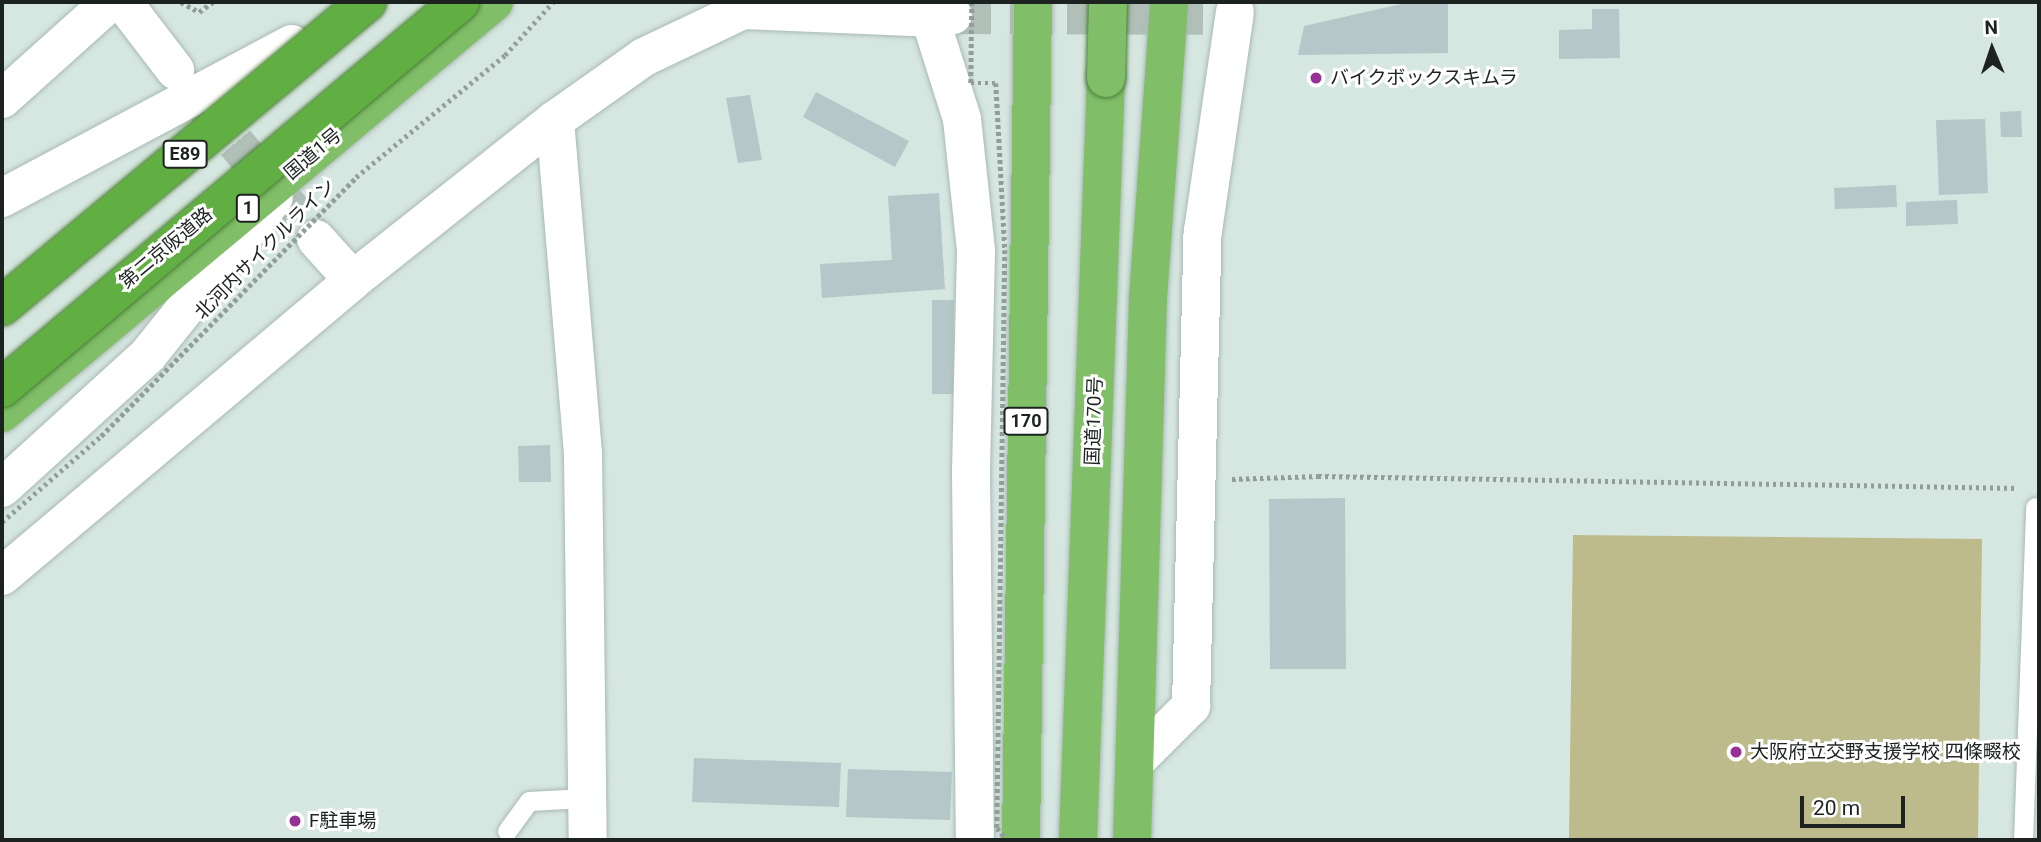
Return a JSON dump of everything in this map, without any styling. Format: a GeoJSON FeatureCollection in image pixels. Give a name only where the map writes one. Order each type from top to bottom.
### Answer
{"type":"FeatureCollection","features":[{"type":"Feature","properties":{"kind":"highway"},"geometry":{"type":"LineString","coordinates":[[2,288],[344,2]]}},
{"type":"Feature","properties":{"kind":"highway","name":"E89"},"geometry":{"type":"LineString","coordinates":[[2,306],[367,2]]}},
{"type":"Feature","properties":{"kind":"highway","name":"第二京阪道路"},"geometry":{"type":"LineString","coordinates":[[2,388],[460,2]]}},
{"type":"Feature","properties":{"kind":"highway","name":"国道1号"},"geometry":{"type":"LineString","coordinates":[[2,413],[494,2]]}},
{"type":"Feature","properties":{"kind":"highway","name":"170"},"geometry":{"type":"LineString","coordinates":[[1021,840],[1033,2]]}},
{"type":"Feature","properties":{"kind":"highway","name":"国道170号"},"geometry":{"type":"LineString","coordinates":[[1078,840],[1108,2]]}},
{"type":"Feature","properties":{"kind":"highway"},"geometry":{"type":"LineString","coordinates":[[1132,840],[1148,299],[1169,2]]}},
{"type":"Feature","properties":{"kind":"street"},"geometry":{"type":"LineString","coordinates":[[2,99],[110,2]]}},
{"type":"Feature","properties":{"kind":"street"},"geometry":{"type":"LineString","coordinates":[[123,2],[175,70]]}},
{"type":"Feature","properties":{"kind":"street"},"geometry":{"type":"LineString","coordinates":[[2,576],[354,280],[555,120],[644,57],[743,10],[951,12],[976,251],[971,471],[975,840]]}},
{"type":"Feature","properties":{"kind":"street"},"geometry":{"type":"LineString","coordinates":[[1136,761],[1191,706],[1203,231],[1226,10]]}},
{"type":"Feature","properties":{"kind":"street"},"geometry":{"type":"LineString","coordinates":[[2,198],[292,44]]}},
{"type":"Feature","properties":{"kind":"street"},"geometry":{"type":"LineString","coordinates":[[555,120],[583,454],[585,798],[588,840]]}},
{"type":"Feature","properties":{"kind":"street"},"geometry":{"type":"LineString","coordinates":[[2,488],[148,355],[299,166]]}},
{"type":"Feature","properties":{"kind":"street"},"geometry":{"type":"LineString","coordinates":[[316,239],[354,280]]}},
{"type":"Feature","properties":{"kind":"lane"},"geometry":{"type":"LineString","coordinates":[[2023,840],[2036,555],[2035,507]]}},
{"type":"Feature","properties":{"kind":"lane"},"geometry":{"type":"LineString","coordinates":[[507,831],[529,801],[585,798]]}},
{"type":"Feature","properties":{"kind":"path"},"geometry":{"type":"LineString","coordinates":[[181,2],[199,12],[213,2]]}},
{"type":"Feature","properties":{"kind":"path","name":"北河内サイクルライン"},"geometry":{"type":"LineString","coordinates":[[2,522],[101,436],[356,177],[505,55],[553,2]]}},
{"type":"Feature","properties":{"kind":"path"},"geometry":{"type":"LineString","coordinates":[[951,12],[971,83],[996,83],[1004,250],[997,828],[1007,840]]}},
{"type":"Feature","properties":{"kind":"path"},"geometry":{"type":"LineString","coordinates":[[1196,480],[1318,476],[2019,488]]}},
{"type":"Feature","properties":{"kind":"shaded area"},"geometry":{"type":"Polygon","coordinates":[[[1573,535],[1982,539],[1978,840],[1569,840],[1573,535]]]}},
{"type":"Feature","properties":{"kind":"building"},"geometry":{"type":"Polygon","coordinates":[[[1410,2],[1448,2],[1448,53],[1298,55],[1304,26],[1410,2]]]}},
{"type":"Feature","properties":{"kind":"building"},"geometry":{"type":"Polygon","coordinates":[[[1592,9],[1619,9],[1620,58],[1559,59],[1559,30],[1592,29],[1592,9]]]}},
{"type":"Feature","properties":{"kind":"building"},"geometry":{"type":"Polygon","coordinates":[[[816,92],[909,141],[895,167],[803,117],[816,92]]]}},
{"type":"Feature","properties":{"kind":"building"},"geometry":{"type":"Polygon","coordinates":[[[750,95],[762,160],[738,163],[726,98],[750,95]]]}},
{"type":"Feature","properties":{"kind":"building"},"geometry":{"type":"Polygon","coordinates":[[[2021,111],[2022,137],[2001,137],[2000,112],[2021,111]]]}},
{"type":"Feature","properties":{"kind":"building"},"geometry":{"type":"Polygon","coordinates":[[[1985,119],[1988,193],[1939,195],[1936,120],[1985,119]]]}},
{"type":"Feature","properties":{"kind":"building"},"geometry":{"type":"Polygon","coordinates":[[[1896,185],[1897,207],[1835,209],[1834,188],[1896,185]]]}},
{"type":"Feature","properties":{"kind":"building"},"geometry":{"type":"Polygon","coordinates":[[[939,193],[945,289],[822,298],[820,264],[892,260],[888,196],[939,193]]]}},
{"type":"Feature","properties":{"kind":"building"},"geometry":{"type":"Polygon","coordinates":[[[1957,200],[1958,224],[1906,226],[1906,202],[1957,200]]]}},
{"type":"Feature","properties":{"kind":"building"},"geometry":{"type":"Polygon","coordinates":[[[932,300],[954,300],[953,394],[932,394],[932,300]]]}},
{"type":"Feature","properties":{"kind":"building"},"geometry":{"type":"Polygon","coordinates":[[[550,445],[551,482],[519,482],[518,446],[550,445]]]}},
{"type":"Feature","properties":{"kind":"building"},"geometry":{"type":"Polygon","coordinates":[[[1345,498],[1346,669],[1270,669],[1269,499],[1345,498]]]}},
{"type":"Feature","properties":{"kind":"building"},"geometry":{"type":"Polygon","coordinates":[[[694,758],[841,763],[839,807],[692,802],[694,758]]]}},
{"type":"Feature","properties":{"kind":"building"},"geometry":{"type":"Polygon","coordinates":[[[848,769],[952,772],[950,820],[846,817],[848,769]]]}},
{"type":"Feature","properties":{"kind":"tunnel"},"geometry":{"type":"LineString","coordinates":[[953,15],[1203,16]]}},
{"type":"Feature","properties":{"kind":"tunnel"},"geometry":{"type":"LineString","coordinates":[[199,99],[316,239]]}},
{"type":"Feature","properties":{"kind":"place","name":"バイクボックスキムラ"},"geometry":{"type":"Point","coordinates":[1316,78]}},
{"type":"Feature","properties":{"kind":"place","name":"大阪府立交野支援学校 四條畷校"},"geometry":{"type":"Point","coordinates":[1736,752]}},
{"type":"Feature","properties":{"kind":"place","name":"F駐車場"},"geometry":{"type":"Point","coordinates":[295,821]}}]}
